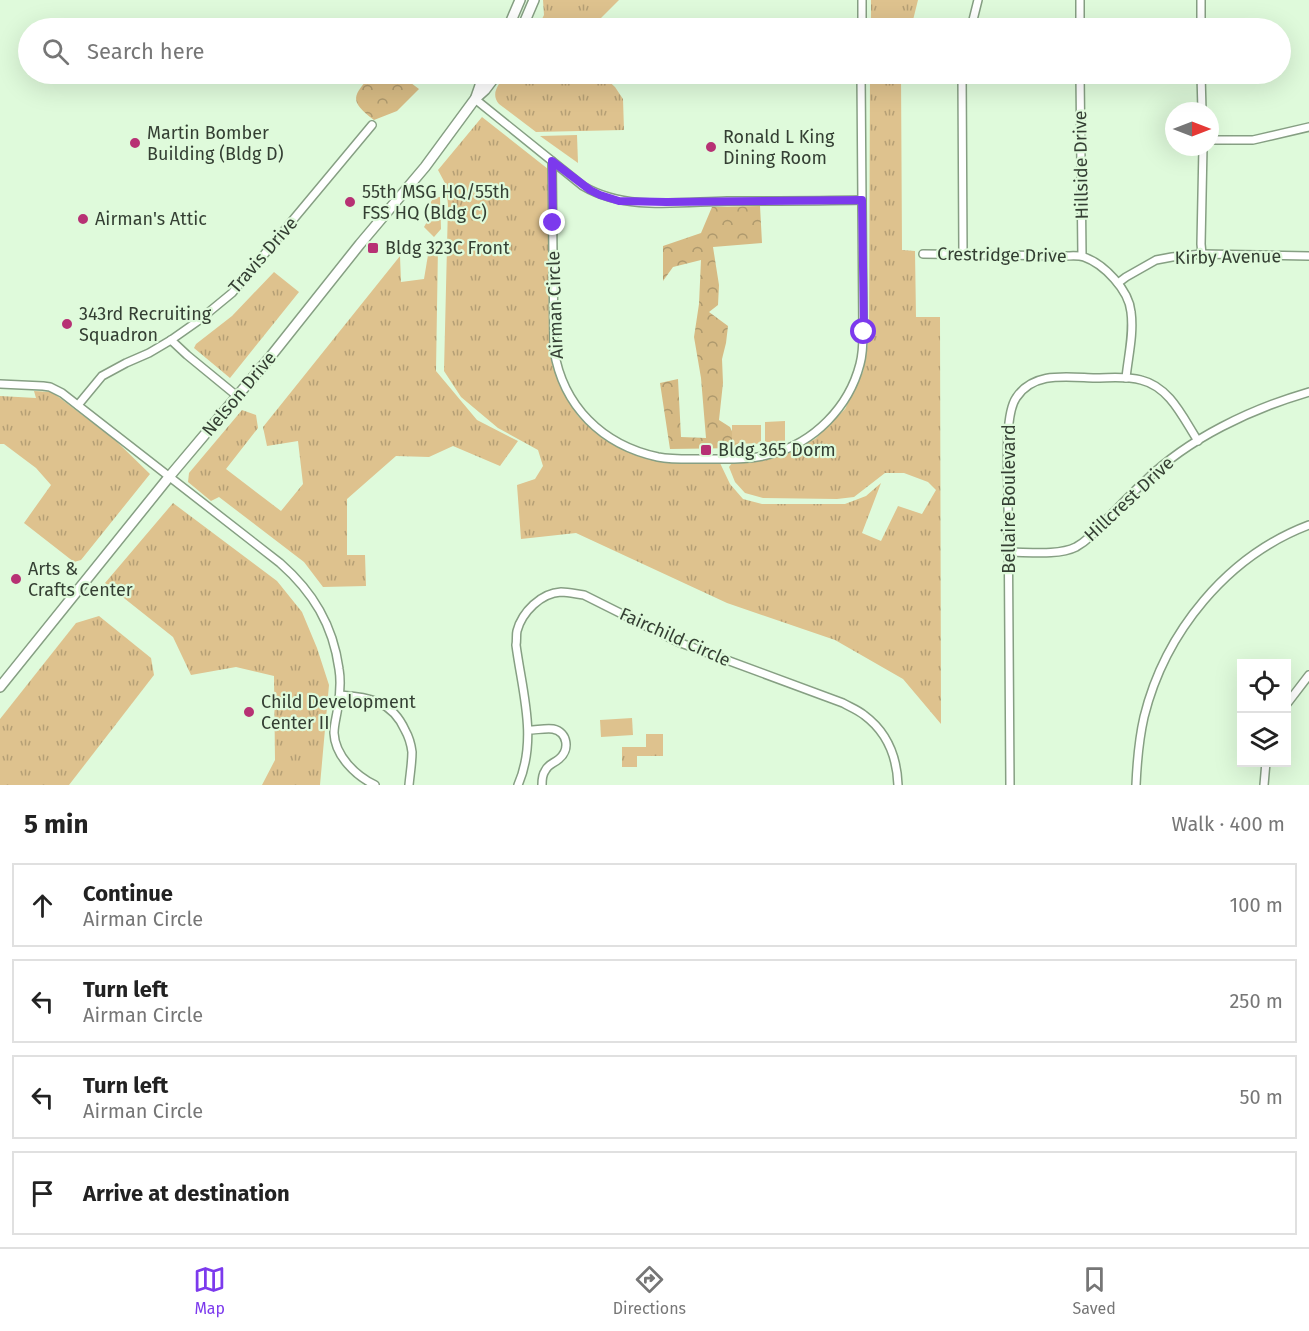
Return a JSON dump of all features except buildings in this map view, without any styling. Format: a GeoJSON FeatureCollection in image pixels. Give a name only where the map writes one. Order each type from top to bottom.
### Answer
{"type":"FeatureCollection","features":[{"type":"Feature","properties":{"kind":"street"},"geometry":{"type":"LineString","coordinates":[[512,18],[520,0]]}},
{"type":"Feature","properties":{"kind":"street"},"geometry":{"type":"LineString","coordinates":[[526,18],[534,0]]}},
{"type":"Feature","properties":{"kind":"street"},"geometry":{"type":"LineString","coordinates":[[862,0],[862,18]]}},
{"type":"Feature","properties":{"kind":"street"},"geometry":{"type":"LineString","coordinates":[[974,18],[978,0]]}},
{"type":"Feature","properties":{"kind":"street"},"geometry":{"type":"LineString","coordinates":[[1080,0],[1080,18]]}},
{"type":"Feature","properties":{"kind":"street"},"geometry":{"type":"LineString","coordinates":[[1201,0],[1201,18]]}},
{"type":"Feature","properties":{"kind":"street","name":"Nelson Drive"},"geometry":{"type":"LineString","coordinates":[[476,99],[481,84]]}},
{"type":"Feature","properties":{"kind":"street","name":"Nelson Drive"},"geometry":{"type":"LineString","coordinates":[[0,687],[169,477],[271,356],[360,243],[425,167],[490,84]]}},
{"type":"Feature","properties":{"kind":"street","name":"Airman Circle"},"geometry":{"type":"LineString","coordinates":[[552,161],[554,350],[559,372],[570,398],[587,420],[619,444],[659,458],[725,459],[770,455],[803,441],[820,429],[834,414],[855,379],[862,355],[864,332],[861,84]]}},
{"type":"Feature","properties":{"kind":"street"},"geometry":{"type":"LineString","coordinates":[[962,84],[963,255]]}},
{"type":"Feature","properties":{"kind":"street","name":"Hillside Drive"},"geometry":{"type":"LineString","coordinates":[[1080,84],[1082,256]]}},
{"type":"Feature","properties":{"kind":"street"},"geometry":{"type":"LineString","coordinates":[[1201,84],[1202,102]]}},
{"type":"Feature","properties":{"kind":"street"},"geometry":{"type":"LineString","coordinates":[[476,99],[590,190],[619,201],[862,200]]}},
{"type":"Feature","properties":{"kind":"street","name":"Travis Drive"},"geometry":{"type":"LineString","coordinates":[[78,405],[102,376],[171,340],[232,293],[372,125]]}},
{"type":"Feature","properties":{"kind":"street"},"geometry":{"type":"LineString","coordinates":[[1219,140],[1253,140],[1309,128]]}},
{"type":"Feature","properties":{"kind":"street"},"geometry":{"type":"LineString","coordinates":[[1202,254],[1203,156]]}},
{"type":"Feature","properties":{"kind":"street","name":"Crestridge Drive"},"geometry":{"type":"LineString","coordinates":[[923,254],[1082,256],[1103,268],[1118,283],[1131,309],[1126,378]]}},
{"type":"Feature","properties":{"kind":"street","name":"Kirby Avenue"},"geometry":{"type":"LineString","coordinates":[[1118,283],[1156,260],[1172,257],[1202,254],[1309,256]]}},
{"type":"Feature","properties":{"kind":"street"},"geometry":{"type":"LineString","coordinates":[[171,340],[237,396]]}},
{"type":"Feature","properties":{"kind":"street","name":"Bellaire Boulevard"},"geometry":{"type":"LineString","coordinates":[[1010,785],[1009,414],[1015,400],[1025,387],[1037,380],[1053,377],[1139,379],[1166,394],[1198,441]]}},
{"type":"Feature","properties":{"kind":"street"},"geometry":{"type":"LineString","coordinates":[[0,384],[50,387],[62,393],[280,563],[308,591],[322,614],[333,640],[340,672],[340,695],[334,734],[342,756],[350,767],[366,781],[375,785]]}},
{"type":"Feature","properties":{"kind":"street","name":"Hillcrest Drive"},"geometry":{"type":"LineString","coordinates":[[1008,552],[1054,552],[1073,548],[1093,535],[1147,479],[1198,441],[1221,427],[1273,404],[1309,392]]}},
{"type":"Feature","properties":{"kind":"street"},"geometry":{"type":"LineString","coordinates":[[1136,785],[1138,750],[1144,716],[1151,692],[1180,632],[1222,580],[1241,564],[1265,547],[1309,525]]}},
{"type":"Feature","properties":{"kind":"street","name":"Fairchild Circle"},"geometry":{"type":"LineString","coordinates":[[518,785],[528,750],[529,730],[517,652],[517,632],[528,611],[537,602],[558,592],[571,592],[584,596],[678,642],[843,703],[864,715],[887,740],[895,758],[898,785]]}},
{"type":"Feature","properties":{"kind":"street"},"geometry":{"type":"LineString","coordinates":[[1291,699],[1309,675]]}},
{"type":"Feature","properties":{"kind":"street"},"geometry":{"type":"LineString","coordinates":[[340,695],[375,701],[388,708],[399,718],[411,744],[409,785]]}},
{"type":"Feature","properties":{"kind":"street"},"geometry":{"type":"LineString","coordinates":[[529,730],[553,729],[561,733],[566,741],[566,750],[559,759],[550,764],[544,773],[542,785]]}},
{"type":"Feature","properties":{"kind":"street"},"geometry":{"type":"LineString","coordinates":[[1264,785],[1266,767]]}},
{"type":"Feature","properties":{"kind":"green space"},"geometry":{"type":"Polygon","coordinates":[[[543,0],[619,0],[601,18],[542,18],[543,0]]]}},
{"type":"Feature","properties":{"kind":"green space"},"geometry":{"type":"Polygon","coordinates":[[[871,0],[918,0],[914,18],[871,18],[871,0]]]}},
{"type":"Feature","properties":{"kind":"green space"},"geometry":{"type":"Polygon","coordinates":[[[364,84],[412,84],[419,89],[397,111],[374,120],[357,102],[357,93],[364,84]]]}},
{"type":"Feature","properties":{"kind":"green space"},"geometry":{"type":"Polygon","coordinates":[[[499,84],[612,84],[623,99],[624,130],[536,132],[499,104],[495,96],[499,84]]]}},
{"type":"Feature","properties":{"kind":"green space"},"geometry":{"type":"Polygon","coordinates":[[[870,84],[901,84],[902,250],[915,251],[916,317],[940,317],[941,724],[903,679],[835,640],[727,603],[576,533],[521,539],[517,485],[535,479],[543,466],[538,450],[498,428],[461,397],[444,371],[448,205],[446,185],[438,170],[482,117],[548,169],[549,337],[553,367],[561,388],[578,416],[604,439],[628,452],[659,462],[720,463],[730,484],[743,499],[762,504],[845,504],[866,496],[881,483],[862,533],[881,541],[898,506],[922,514],[936,490],[928,482],[904,473],[885,473],[854,497],[837,499],[763,498],[745,493],[735,482],[729,467],[732,463],[776,457],[815,439],[845,409],[863,372],[869,336],[870,84]]]}},
{"type":"Feature","properties":{"kind":"green space"},"geometry":{"type":"Polygon","coordinates":[[[577,135],[578,163],[540,136],[577,135]]]}},
{"type":"Feature","properties":{"kind":"green space"},"geometry":{"type":"Polygon","coordinates":[[[440,197],[441,229],[434,237],[424,227],[435,208],[430,204],[433,198],[440,197]]]}},
{"type":"Feature","properties":{"kind":"green space"},"geometry":{"type":"Polygon","coordinates":[[[760,206],[762,243],[713,247],[719,285],[718,305],[709,312],[728,326],[722,359],[723,383],[719,420],[730,427],[740,448],[670,449],[660,383],[678,379],[681,437],[706,438],[701,378],[694,337],[699,304],[701,260],[673,267],[663,281],[663,246],[701,233],[712,207],[760,206]]]}},
{"type":"Feature","properties":{"kind":"green space"},"geometry":{"type":"Polygon","coordinates":[[[438,246],[436,371],[477,420],[518,441],[500,466],[453,446],[429,457],[396,456],[347,499],[347,555],[365,555],[366,586],[323,587],[304,562],[219,497],[211,501],[188,482],[189,473],[242,410],[256,415],[258,428],[226,469],[281,511],[303,484],[298,441],[267,446],[263,427],[400,256],[401,282],[424,279],[428,255],[438,246]]]}},
{"type":"Feature","properties":{"kind":"green space"},"geometry":{"type":"Polygon","coordinates":[[[274,272],[299,292],[230,378],[194,348],[232,316],[274,272]]]}},
{"type":"Feature","properties":{"kind":"green space"},"geometry":{"type":"Polygon","coordinates":[[[34,391],[52,392],[114,439],[150,474],[81,560],[74,562],[24,523],[51,485],[36,468],[4,444],[0,444],[0,396],[36,398],[34,391]]]}},
{"type":"Feature","properties":{"kind":"green space"},"geometry":{"type":"Polygon","coordinates":[[[785,421],[785,442],[765,442],[765,422],[785,421]]]}},
{"type":"Feature","properties":{"kind":"green space"},"geometry":{"type":"Polygon","coordinates":[[[732,425],[761,425],[761,444],[732,443],[732,425]]]}},
{"type":"Feature","properties":{"kind":"green space"},"geometry":{"type":"Polygon","coordinates":[[[173,503],[277,581],[302,612],[329,685],[320,785],[262,785],[275,760],[274,676],[236,667],[191,675],[173,637],[105,583],[173,503]]]}},
{"type":"Feature","properties":{"kind":"green space"},"geometry":{"type":"Polygon","coordinates":[[[99,616],[151,658],[154,675],[69,785],[0,785],[0,719],[76,623],[99,616]]]}},
{"type":"Feature","properties":{"kind":"green space"},"geometry":{"type":"Polygon","coordinates":[[[632,718],[633,735],[601,737],[600,720],[632,718]]]}},
{"type":"Feature","properties":{"kind":"green space"},"geometry":{"type":"Polygon","coordinates":[[[646,734],[663,734],[663,756],[637,756],[637,767],[622,767],[622,747],[646,747],[646,734]]]}},
{"type":"Feature","properties":{"kind":"place","name":"Martin Bomber Building (Bldg D)"},"geometry":{"type":"Point","coordinates":[135,143]}},
{"type":"Feature","properties":{"kind":"place","name":"Ronald L King Dining Room"},"geometry":{"type":"Point","coordinates":[711,147]}},
{"type":"Feature","properties":{"kind":"place","name":"55th MSG HQ/55th FSS HQ (Bldg C)"},"geometry":{"type":"Point","coordinates":[350,202]}},
{"type":"Feature","properties":{"kind":"place","name":"Airman's Attic"},"geometry":{"type":"Point","coordinates":[83,219]}},
{"type":"Feature","properties":{"kind":"place","name":"Bldg 323C Front"},"geometry":{"type":"Point","coordinates":[373,248]}},
{"type":"Feature","properties":{"kind":"place","name":"343rd Recruiting Squadron"},"geometry":{"type":"Point","coordinates":[67,324]}},
{"type":"Feature","properties":{"kind":"place","name":"Bldg 365 Dorm"},"geometry":{"type":"Point","coordinates":[706,450]}},
{"type":"Feature","properties":{"kind":"place","name":"Arts & Crafts Center"},"geometry":{"type":"Point","coordinates":[16,579]}},
{"type":"Feature","properties":{"kind":"place","name":"Child Development Center II"},"geometry":{"type":"Point","coordinates":[249,712]}},
{"type":"Feature","properties":{"kind":"route"},"geometry":{"type":"LineString","coordinates":[[553,223],[552,161],[583,186],[619,201],[862,200],[864,332]]}}]}
